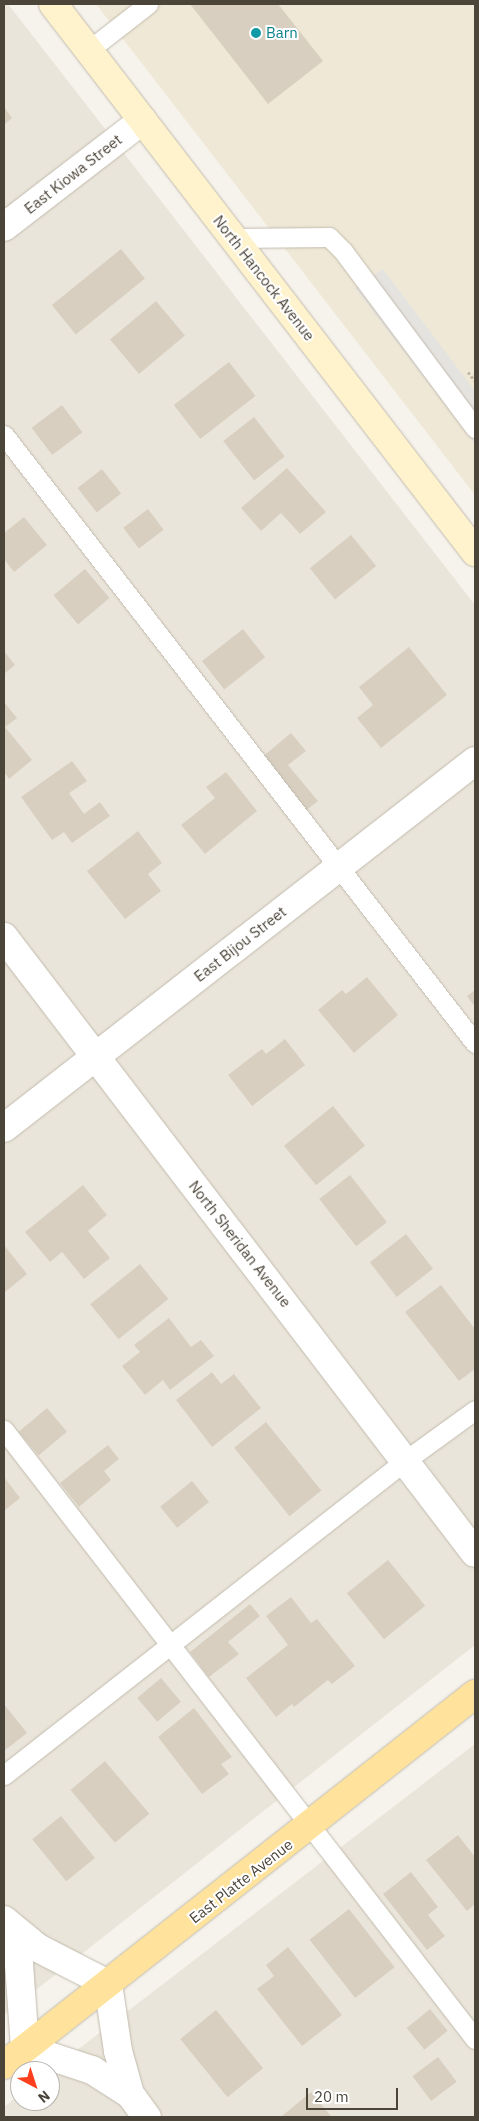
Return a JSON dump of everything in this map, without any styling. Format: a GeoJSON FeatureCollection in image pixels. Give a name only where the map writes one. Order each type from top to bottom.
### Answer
{"type":"FeatureCollection","features":[{"type":"Feature","properties":{"kind":"main road","name":"North Hancock Avenue"},"geometry":{"type":"LineString","coordinates":[[53,4],[475,552]]}},
{"type":"Feature","properties":{"kind":"main road","name":"East Platte Avenue"},"geometry":{"type":"LineString","coordinates":[[4,2065],[310,1826],[475,1694]]}},
{"type":"Feature","properties":{"kind":"street","name":"East Kiowa Street"},"geometry":{"type":"LineString","coordinates":[[4,227],[142,120]]}},
{"type":"Feature","properties":{"kind":"street","name":"East Bijou Street"},"geometry":{"type":"LineString","coordinates":[[4,1128],[475,761]]}},
{"type":"Feature","properties":{"kind":"street","name":"North Sheridan Avenue"},"geometry":{"type":"LineString","coordinates":[[4,937],[406,1460],[475,1553]]}},
{"type":"Feature","properties":{"kind":"street"},"geometry":{"type":"LineString","coordinates":[[4,1922],[38,1948],[108,1984],[118,2051],[130,2094],[147,2117]]}},
{"type":"Feature","properties":{"kind":"street"},"geometry":{"type":"LineString","coordinates":[[4,1922],[19,1964],[25,2048],[92,2070],[130,2094]]}},
{"type":"Feature","properties":{"kind":"lane"},"geometry":{"type":"LineString","coordinates":[[89,50],[148,4]]}},
{"type":"Feature","properties":{"kind":"lane"},"geometry":{"type":"LineString","coordinates":[[233,238],[329,237],[343,251],[475,428]]}},
{"type":"Feature","properties":{"kind":"lane"},"geometry":{"type":"LineString","coordinates":[[4,435],[475,1043]]}},
{"type":"Feature","properties":{"kind":"lane"},"geometry":{"type":"LineString","coordinates":[[4,1775],[406,1460],[475,1410]]}},
{"type":"Feature","properties":{"kind":"lane"},"geometry":{"type":"LineString","coordinates":[[4,1430],[475,2039]]}},
{"type":"Feature","properties":{"kind":"shaded area"},"geometry":{"type":"Polygon","coordinates":[[[4,4],[8,4],[475,605],[475,1645],[4,2015],[4,4]]]}},
{"type":"Feature","properties":{"kind":"shaded area"},"geometry":{"type":"Polygon","coordinates":[[[96,4],[475,4],[475,495],[96,4]]]}},
{"type":"Feature","properties":{"kind":"shaded area"},"geometry":{"type":"Polygon","coordinates":[[[383,269],[475,391],[475,444],[355,288],[383,269]]]}},
{"type":"Feature","properties":{"kind":"shaded area"},"geometry":{"type":"Polygon","coordinates":[[[475,1744],[475,2117],[4,2117],[4,2107],[10,2102],[10,2111],[60,2111],[60,2063],[475,1744]]]}},
{"type":"Feature","properties":{"kind":"building","name":"Barn"},"geometry":{"type":"Polygon","coordinates":[[[190,4],[278,4],[323,61],[268,104],[190,4]]]}},
{"type":"Feature","properties":{"kind":"building"},"geometry":{"type":"Polygon","coordinates":[[[4,107],[12,118],[4,125],[4,107]]]}},
{"type":"Feature","properties":{"kind":"building"},"geometry":{"type":"Polygon","coordinates":[[[121,249],[145,279],[76,335],[52,305],[121,249]]]}},
{"type":"Feature","properties":{"kind":"building"},"geometry":{"type":"Polygon","coordinates":[[[156,301],[185,335],[139,374],[110,340],[156,301]]]}},
{"type":"Feature","properties":{"kind":"building"},"geometry":{"type":"Polygon","coordinates":[[[229,362],[255,396],[200,439],[174,405],[229,362]]]}},
{"type":"Feature","properties":{"kind":"building"},"geometry":{"type":"Polygon","coordinates":[[[62,405],[82,432],[52,455],[32,428],[62,405]]]}},
{"type":"Feature","properties":{"kind":"building"},"geometry":{"type":"Polygon","coordinates":[[[254,417],[285,456],[254,480],[223,441],[254,417]]]}},
{"type":"Feature","properties":{"kind":"building"},"geometry":{"type":"Polygon","coordinates":[[[287,468],[326,512],[300,534],[281,513],[261,531],[241,508],[287,468]]]}},
{"type":"Feature","properties":{"kind":"building"},"geometry":{"type":"Polygon","coordinates":[[[102,469],[121,493],[97,513],[78,488],[102,469]]]}},
{"type":"Feature","properties":{"kind":"building"},"geometry":{"type":"Polygon","coordinates":[[[148,509],[164,530],[139,548],[123,528],[148,509]]]}},
{"type":"Feature","properties":{"kind":"building"},"geometry":{"type":"Polygon","coordinates":[[[24,517],[47,545],[14,572],[4,559],[4,533],[24,517]]]}},
{"type":"Feature","properties":{"kind":"building"},"geometry":{"type":"Polygon","coordinates":[[[351,535],[376,566],[335,599],[310,568],[351,535]]]}},
{"type":"Feature","properties":{"kind":"building"},"geometry":{"type":"Polygon","coordinates":[[[85,569],[109,598],[78,624],[54,595],[85,569]]]}},
{"type":"Feature","properties":{"kind":"building"},"geometry":{"type":"Polygon","coordinates":[[[243,629],[265,657],[224,689],[202,661],[243,629]]]}},
{"type":"Feature","properties":{"kind":"building"},"geometry":{"type":"Polygon","coordinates":[[[409,647],[447,695],[381,748],[357,718],[373,705],[359,687],[409,647]]]}},
{"type":"Feature","properties":{"kind":"building"},"geometry":{"type":"Polygon","coordinates":[[[4,651],[15,665],[4,674],[4,651]]]}},
{"type":"Feature","properties":{"kind":"building"},"geometry":{"type":"Polygon","coordinates":[[[4,702],[17,718],[5,727],[32,760],[9,779],[4,772],[4,702]]]}},
{"type":"Feature","properties":{"kind":"building"},"geometry":{"type":"Polygon","coordinates":[[[291,733],[306,751],[288,765],[318,801],[304,812],[261,758],[291,733]]]}},
{"type":"Feature","properties":{"kind":"building"},"geometry":{"type":"Polygon","coordinates":[[[72,761],[87,781],[69,793],[84,814],[100,802],[110,816],[72,843],[64,832],[52,840],[21,797],[72,761]]]}},
{"type":"Feature","properties":{"kind":"building"},"geometry":{"type":"Polygon","coordinates":[[[226,772],[257,811],[205,854],[181,825],[215,798],[206,787],[226,772]]]}},
{"type":"Feature","properties":{"kind":"building"},"geometry":{"type":"Polygon","coordinates":[[[138,831],[162,863],[148,874],[161,891],[125,919],[87,871],[138,831]]]}},
{"type":"Feature","properties":{"kind":"building"},"geometry":{"type":"Polygon","coordinates":[[[367,977],[398,1015],[354,1053],[318,1010],[342,990],[346,994],[367,977]]]}},
{"type":"Feature","properties":{"kind":"building"},"geometry":{"type":"Polygon","coordinates":[[[475,990],[475,1007],[467,996],[475,990]]]}},
{"type":"Feature","properties":{"kind":"building"},"geometry":{"type":"Polygon","coordinates":[[[285,1039],[305,1065],[252,1106],[228,1075],[262,1049],[266,1054],[285,1039]]]}},
{"type":"Feature","properties":{"kind":"building"},"geometry":{"type":"Polygon","coordinates":[[[333,1106],[365,1146],[316,1185],[284,1146],[333,1106]]]}},
{"type":"Feature","properties":{"kind":"building"},"geometry":{"type":"Polygon","coordinates":[[[350,1175],[387,1222],[356,1246],[319,1199],[350,1175]]]}},
{"type":"Feature","properties":{"kind":"building"},"geometry":{"type":"Polygon","coordinates":[[[83,1185],[107,1215],[88,1231],[110,1258],[84,1279],[62,1252],[50,1262],[25,1232],[83,1185]]]}},
{"type":"Feature","properties":{"kind":"building"},"geometry":{"type":"Polygon","coordinates":[[[406,1234],[433,1269],[397,1297],[370,1262],[406,1234]]]}},
{"type":"Feature","properties":{"kind":"building"},"geometry":{"type":"Polygon","coordinates":[[[4,1245],[27,1274],[4,1293],[4,1245]]]}},
{"type":"Feature","properties":{"kind":"building"},"geometry":{"type":"Polygon","coordinates":[[[140,1264],[168,1299],[119,1339],[90,1304],[140,1264]]]}},
{"type":"Feature","properties":{"kind":"building"},"geometry":{"type":"Polygon","coordinates":[[[441,1285],[475,1329],[475,1369],[459,1381],[405,1312],[441,1285]]]}},
{"type":"Feature","properties":{"kind":"building"},"geometry":{"type":"Polygon","coordinates":[[[169,1318],[191,1347],[201,1340],[214,1356],[170,1390],[163,1380],[145,1395],[122,1366],[140,1352],[134,1345],[169,1318]]]}},
{"type":"Feature","properties":{"kind":"building"},"geometry":{"type":"Polygon","coordinates":[[[212,1372],[221,1384],[234,1374],[261,1408],[212,1447],[176,1400],[212,1372]]]}},
{"type":"Feature","properties":{"kind":"building"},"geometry":{"type":"Polygon","coordinates":[[[47,1408],[67,1432],[39,1456],[19,1432],[47,1408]]]}},
{"type":"Feature","properties":{"kind":"building"},"geometry":{"type":"Polygon","coordinates":[[[266,1422],[321,1490],[290,1516],[234,1448],[266,1422]]]}},
{"type":"Feature","properties":{"kind":"building"},"geometry":{"type":"Polygon","coordinates":[[[108,1445],[119,1459],[104,1471],[111,1480],[79,1507],[60,1483],[108,1445]]]}},
{"type":"Feature","properties":{"kind":"building"},"geometry":{"type":"Polygon","coordinates":[[[4,1477],[20,1498],[4,1511],[4,1477]]]}},
{"type":"Feature","properties":{"kind":"building"},"geometry":{"type":"Polygon","coordinates":[[[192,1481],[209,1502],[177,1528],[160,1507],[192,1481]]]}},
{"type":"Feature","properties":{"kind":"building"},"geometry":{"type":"Polygon","coordinates":[[[388,1560],[425,1606],[384,1639],[347,1593],[388,1560]]]}},
{"type":"Feature","properties":{"kind":"building"},"geometry":{"type":"Polygon","coordinates":[[[291,1597],[311,1623],[317,1619],[355,1666],[332,1684],[328,1680],[294,1707],[292,1704],[276,1717],[246,1678],[288,1645],[266,1616],[291,1597]]]}},
{"type":"Feature","properties":{"kind":"building"},"geometry":{"type":"Polygon","coordinates":[[[250,1604],[260,1616],[228,1642],[239,1654],[209,1677],[190,1652],[250,1604]]]}},
{"type":"Feature","properties":{"kind":"building"},"geometry":{"type":"Polygon","coordinates":[[[161,1678],[181,1702],[157,1722],[137,1698],[161,1678]]]}},
{"type":"Feature","properties":{"kind":"building"},"geometry":{"type":"Polygon","coordinates":[[[4,1704],[27,1733],[4,1751],[4,1704]]]}},
{"type":"Feature","properties":{"kind":"building"},"geometry":{"type":"Polygon","coordinates":[[[194,1708],[232,1757],[221,1764],[229,1774],[202,1794],[158,1737],[194,1708]]]}},
{"type":"Feature","properties":{"kind":"building"},"geometry":{"type":"Polygon","coordinates":[[[105,1761],[149,1814],[115,1843],[71,1790],[105,1761]]]}},
{"type":"Feature","properties":{"kind":"building"},"geometry":{"type":"Polygon","coordinates":[[[61,1816],[95,1858],[66,1881],[32,1839],[61,1816]]]}},
{"type":"Feature","properties":{"kind":"building"},"geometry":{"type":"Polygon","coordinates":[[[458,1835],[475,1857],[475,1904],[467,1911],[426,1860],[458,1835]]]}},
{"type":"Feature","properties":{"kind":"building"},"geometry":{"type":"Polygon","coordinates":[[[411,1872],[438,1907],[428,1915],[445,1936],[427,1950],[383,1894],[411,1872]]]}},
{"type":"Feature","properties":{"kind":"building"},"geometry":{"type":"Polygon","coordinates":[[[349,1909],[395,1967],[355,1998],[310,1940],[349,1909]]]}},
{"type":"Feature","properties":{"kind":"building"},"geometry":{"type":"Polygon","coordinates":[[[288,1947],[342,2015],[302,2046],[257,1989],[274,1976],[266,1965],[288,1947]]]}},
{"type":"Feature","properties":{"kind":"building"},"geometry":{"type":"Polygon","coordinates":[[[430,2009],[448,2031],[424,2050],[407,2028],[430,2009]]]}},
{"type":"Feature","properties":{"kind":"building"},"geometry":{"type":"Polygon","coordinates":[[[216,2010],[263,2068],[227,2097],[180,2039],[216,2010]]]}},
{"type":"Feature","properties":{"kind":"building"},"geometry":{"type":"Polygon","coordinates":[[[438,2057],[457,2082],[431,2101],[412,2076],[438,2057]]]}},
{"type":"Feature","properties":{"kind":"building"},"geometry":{"type":"Polygon","coordinates":[[[311,2092],[331,2116],[282,2116],[311,2092]]]}},
{"type":"Feature","properties":{"kind":"place","name":"Barn"},"geometry":{"type":"Point","coordinates":[256,33]}}]}
